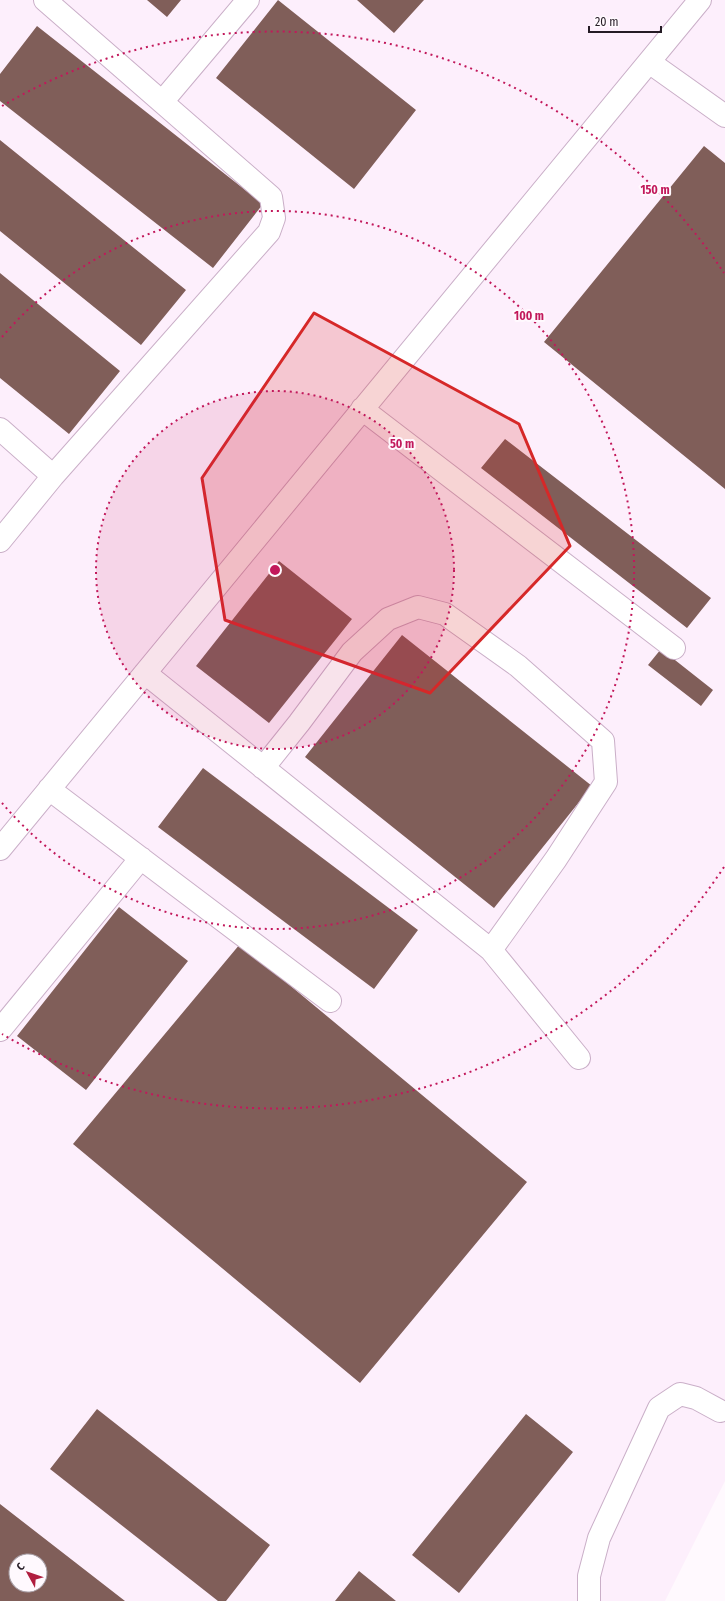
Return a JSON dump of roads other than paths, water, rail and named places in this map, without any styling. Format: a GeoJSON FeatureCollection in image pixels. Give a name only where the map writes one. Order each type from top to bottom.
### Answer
{"type":"FeatureCollection","features":[{"type":"Feature","properties":{"kind":"street"},"geometry":{"type":"LineString","coordinates":[[0,541],[53,476],[269,232],[274,218],[271,197],[46,0]]}},
{"type":"Feature","properties":{"kind":"street"},"geometry":{"type":"LineString","coordinates":[[162,102],[248,0]]}},
{"type":"Feature","properties":{"kind":"street"},"geometry":{"type":"LineString","coordinates":[[0,849],[700,0]]}},
{"type":"Feature","properties":{"kind":"street"},"geometry":{"type":"LineString","coordinates":[[649,62],[725,116]]}},
{"type":"Feature","properties":{"kind":"street"},"geometry":{"type":"LineString","coordinates":[[362,409],[674,648]]}},
{"type":"Feature","properties":{"kind":"street"},"geometry":{"type":"LineString","coordinates":[[0,429],[53,476]]}},
{"type":"Feature","properties":{"kind":"street"},"geometry":{"type":"LineString","coordinates":[[263,768],[300,723],[352,652],[388,619],[418,607],[444,614],[518,666],[603,741],[606,782],[556,859],[491,950]]}},
{"type":"Feature","properties":{"kind":"street"},"geometry":{"type":"LineString","coordinates":[[145,673],[491,950],[579,1058]]}},
{"type":"Feature","properties":{"kind":"street"},"geometry":{"type":"LineString","coordinates":[[49,789],[330,1001]]}},
{"type":"Feature","properties":{"kind":"street"},"geometry":{"type":"LineString","coordinates":[[0,1030],[141,858]]}},
{"type":"Feature","properties":{"kind":"street"},"geometry":{"type":"LineString","coordinates":[[589,1601],[589,1576],[599,1538],[659,1408],[680,1394],[696,1398],[720,1411]]}}]}
